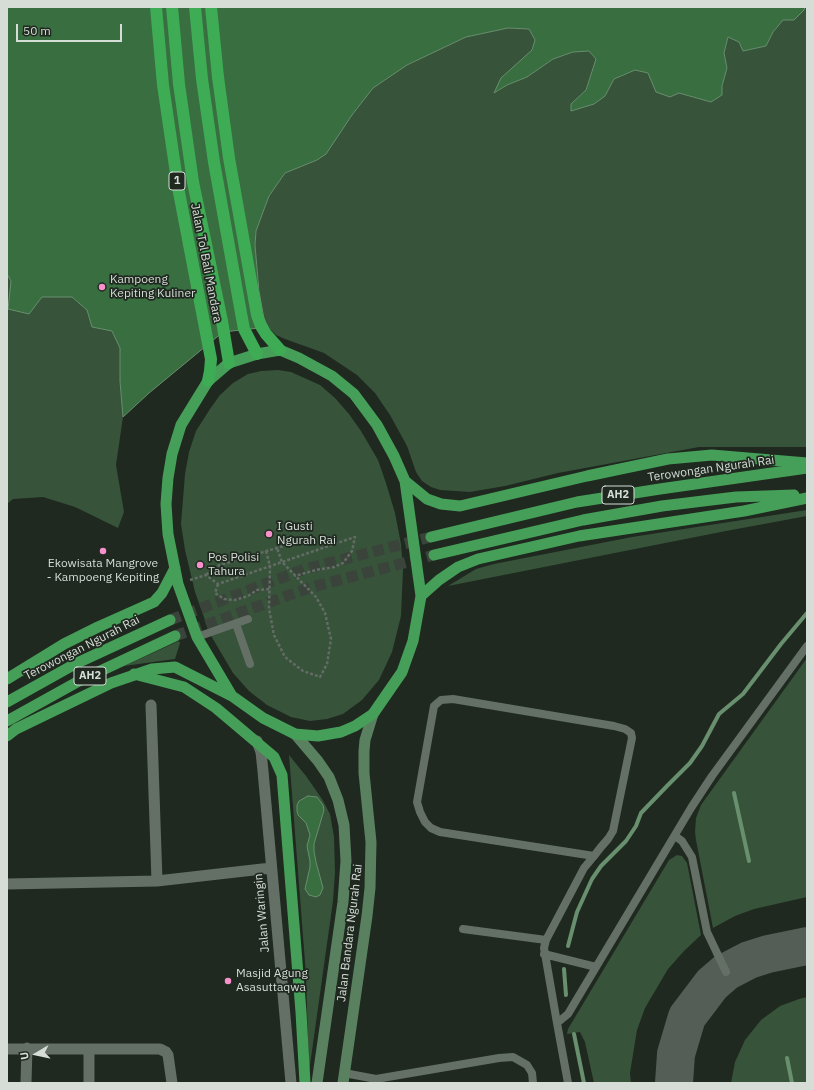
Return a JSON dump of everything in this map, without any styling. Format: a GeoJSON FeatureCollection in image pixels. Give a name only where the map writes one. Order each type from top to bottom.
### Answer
{"type":"FeatureCollection","features":[{"type":"Feature","properties":{"kind":"highway","name":"Jalan Tol Bali Mandara"},"geometry":{"type":"LineString","coordinates":[[156,7],[163,85],[178,187],[210,354],[211,363],[208,381]]}},
{"type":"Feature","properties":{"kind":"highway","name":"Jalan Tol Bali Mandara"},"geometry":{"type":"LineString","coordinates":[[172,7],[179,84],[193,182],[222,321],[229,363]]}},
{"type":"Feature","properties":{"kind":"highway","name":"Jalan Tol Bali Mandara"},"geometry":{"type":"LineString","coordinates":[[195,7],[202,79],[214,162],[244,328],[254,349]]}},
{"type":"Feature","properties":{"kind":"highway"},"geometry":{"type":"LineString","coordinates":[[211,7],[218,77],[229,158],[257,315],[261,326],[270,340],[280,350]]}},
{"type":"Feature","properties":{"kind":"highway"},"geometry":{"type":"LineString","coordinates":[[7,736],[16,729],[111,683],[152,669],[175,667],[232,696],[263,718],[295,734],[318,736],[342,732],[355,726],[373,714],[402,672],[413,641],[421,596],[405,481],[394,456],[377,425],[354,394],[332,376],[299,358],[280,350],[254,349],[229,363],[208,381],[181,425],[171,460],[168,478],[166,504],[168,534],[178,584],[197,636],[232,696]]}},
{"type":"Feature","properties":{"kind":"highway"},"geometry":{"type":"LineString","coordinates":[[405,481],[427,499],[441,504],[460,506],[587,476],[668,459],[712,455],[807,463]]}},
{"type":"Feature","properties":{"kind":"highway","name":"Terowongan Ngurah Rai"},"geometry":{"type":"LineString","coordinates":[[431,537],[577,502],[807,468]]}},
{"type":"Feature","properties":{"kind":"highway","name":"AH2"},"geometry":{"type":"LineString","coordinates":[[434,555],[583,520],[662,506],[736,497],[807,495]]}},
{"type":"Feature","properties":{"kind":"highway"},"geometry":{"type":"LineString","coordinates":[[421,596],[439,580],[458,567],[478,560],[580,536],[744,511],[807,498]]}},
{"type":"Feature","properties":{"kind":"highway"},"geometry":{"type":"LineString","coordinates":[[7,678],[64,644],[154,602],[162,593],[174,568]]}},
{"type":"Feature","properties":{"kind":"highway","name":"Terowongan Ngurah Rai"},"geometry":{"type":"LineString","coordinates":[[7,702],[75,664],[170,620]]}},
{"type":"Feature","properties":{"kind":"highway","name":"AH2"},"geometry":{"type":"LineString","coordinates":[[7,721],[79,681],[175,636]]}},
{"type":"Feature","properties":{"kind":"highway"},"geometry":{"type":"LineString","coordinates":[[134,674],[184,687],[216,708],[274,757],[282,775],[305,1083]]}},
{"type":"Feature","properties":{"kind":"main road","name":"Jalan Bandara Ngurah Rai"},"geometry":{"type":"LineString","coordinates":[[344,1078],[370,888],[371,842],[365,780],[364,751],[365,740],[373,714]]}},
{"type":"Feature","properties":{"kind":"main road","name":"Jalan Bandara Ngurah Rai"},"geometry":{"type":"LineString","coordinates":[[295,734],[318,760],[329,777],[338,800],[344,825],[346,861],[343,902],[317,1083]]}},
{"type":"Feature","properties":{"kind":"street"},"geometry":{"type":"LineString","coordinates":[[151,705],[157,882]]}},
{"type":"Feature","properties":{"kind":"street","name":"Jalan Waringin"},"geometry":{"type":"LineString","coordinates":[[257,742],[261,752],[263,771],[291,1083]]}},
{"type":"Feature","properties":{"kind":"street"},"geometry":{"type":"LineString","coordinates":[[7,884],[157,882],[271,868]]}},
{"type":"Feature","properties":{"kind":"street"},"geometry":{"type":"LineString","coordinates":[[26,1082],[27,1048]]}},
{"type":"Feature","properties":{"kind":"street"},"geometry":{"type":"LineString","coordinates":[[7,1049],[163,1050],[169,1058],[172,1083]]}},
{"type":"Feature","properties":{"kind":"street"},"geometry":{"type":"LineString","coordinates":[[89,1049],[89,1083]]}},
{"type":"Feature","properties":{"kind":"lane"},"geometry":{"type":"LineString","coordinates":[[197,636],[248,619]]}},
{"type":"Feature","properties":{"kind":"lane"},"geometry":{"type":"LineString","coordinates":[[236,624],[250,664]]}},
{"type":"Feature","properties":{"kind":"lane"},"geometry":{"type":"LineString","coordinates":[[557,1023],[568,1014],[691,808],[712,776],[807,646]]}},
{"type":"Feature","properties":{"kind":"lane"},"geometry":{"type":"LineString","coordinates":[[568,1083],[544,948],[546,940],[584,868],[594,856],[613,831],[632,738],[631,733],[625,729],[614,726],[453,700],[441,700],[434,706],[417,802],[425,822],[431,828],[440,832],[594,856]]}},
{"type":"Feature","properties":{"kind":"lane"},"geometry":{"type":"LineString","coordinates":[[675,836],[682,841],[692,857],[707,932],[726,972]]}},
{"type":"Feature","properties":{"kind":"lane"},"geometry":{"type":"LineString","coordinates":[[463,928],[546,940]]}},
{"type":"Feature","properties":{"kind":"lane"},"geometry":{"type":"LineString","coordinates":[[544,954],[596,967]]}},
{"type":"Feature","properties":{"kind":"lane"},"geometry":{"type":"LineString","coordinates":[[344,1078],[376,1081],[499,1058],[513,1057],[527,1065],[532,1073],[533,1083]]}},
{"type":"Feature","properties":{"kind":"path"},"geometry":{"type":"LineString","coordinates":[[178,584],[206,575],[214,567],[313,537]]}},
{"type":"Feature","properties":{"kind":"path"},"geometry":{"type":"LineString","coordinates":[[218,584],[355,537],[352,551],[343,563],[334,567],[295,576]]}},
{"type":"Feature","properties":{"kind":"path"},"geometry":{"type":"LineString","coordinates":[[266,552],[270,566],[269,609],[274,635],[285,657],[303,671],[320,677],[327,664],[331,639],[325,613],[316,597],[282,562],[277,548]]}},
{"type":"Feature","properties":{"kind":"path"},"geometry":{"type":"LineString","coordinates":[[206,575],[218,584]]}},
{"type":"Feature","properties":{"kind":"path"},"geometry":{"type":"LineString","coordinates":[[218,584],[216,593],[224,599],[235,600],[248,596],[257,590],[269,589]]}},
{"type":"Feature","properties":{"kind":"shaded area"},"geometry":{"type":"Polygon","coordinates":[[[7,7],[805,7],[794,20],[783,20],[773,32],[766,46],[743,51],[739,42],[728,37],[724,53],[727,68],[722,86],[722,95],[711,102],[679,93],[670,97],[656,92],[648,73],[635,70],[614,79],[605,96],[594,104],[571,111],[571,104],[586,90],[596,59],[589,51],[573,52],[553,59],[527,77],[507,85],[494,93],[501,78],[532,50],[535,40],[529,29],[508,28],[466,37],[407,65],[373,88],[352,115],[326,154],[317,160],[285,173],[269,196],[256,231],[255,245],[259,291],[264,319],[268,327],[223,332],[149,393],[123,417],[120,381],[120,348],[112,331],[92,327],[87,310],[72,297],[42,297],[29,314],[8,309],[11,281],[7,274],[7,7]]]}},
{"type":"Feature","properties":{"kind":"shaded area"},"geometry":{"type":"Polygon","coordinates":[[[805,7],[807,7],[807,447],[699,447],[558,473],[505,486],[470,492],[440,490],[431,487],[422,481],[416,472],[407,446],[390,415],[375,393],[357,375],[324,353],[276,335],[268,327],[264,319],[261,306],[255,245],[256,231],[269,196],[285,173],[317,160],[373,88],[407,65],[466,37],[508,28],[529,29],[535,40],[532,50],[495,93],[507,85],[527,77],[553,59],[573,52],[589,51],[596,59],[586,90],[571,104],[571,111],[605,96],[614,79],[635,70],[648,73],[679,93],[711,102],[722,95],[722,86],[727,68],[724,53],[728,37],[739,42],[743,51],[766,46],[773,32],[783,19],[804,10],[805,7]]]}},
{"type":"Feature","properties":{"kind":"shaded area"},"geometry":{"type":"Polygon","coordinates":[[[7,274],[11,281],[41,297],[72,297],[87,310],[92,327],[112,331],[120,347],[120,381],[123,417],[116,465],[124,512],[118,528],[75,507],[43,497],[13,499],[7,504],[7,274]]]}},
{"type":"Feature","properties":{"kind":"shaded area"},"geometry":{"type":"Polygon","coordinates":[[[278,370],[291,372],[320,385],[335,398],[349,414],[378,460],[395,513],[401,544],[403,569],[401,616],[392,652],[379,680],[362,700],[343,714],[327,719],[310,721],[291,717],[267,705],[249,691],[233,673],[210,634],[195,592],[185,550],[181,524],[185,474],[189,452],[196,431],[220,395],[233,383],[248,374],[261,371],[278,370]]]}},
{"type":"Feature","properties":{"kind":"shaded area"},"geometry":{"type":"Polygon","coordinates":[[[807,510],[807,516],[448,586],[476,569],[494,564],[632,537],[807,510]]]}},
{"type":"Feature","properties":{"kind":"shaded area"},"geometry":{"type":"Polygon","coordinates":[[[179,641],[180,643],[175,659],[124,666],[179,641]]]}},
{"type":"Feature","properties":{"kind":"shaded area"},"geometry":{"type":"Polygon","coordinates":[[[807,658],[807,897],[754,909],[735,916],[713,928],[696,840],[696,818],[701,805],[807,658]]]}},
{"type":"Feature","properties":{"kind":"shaded area"},"geometry":{"type":"Polygon","coordinates":[[[289,755],[322,799],[330,814],[334,837],[335,872],[333,901],[309,1072],[306,975],[289,755]]]}},
{"type":"Feature","properties":{"kind":"shaded area"},"geometry":{"type":"Polygon","coordinates":[[[308,796],[317,797],[323,805],[324,810],[314,844],[316,862],[323,888],[320,895],[316,897],[309,895],[305,889],[310,867],[307,846],[310,835],[306,823],[298,815],[297,811],[299,801],[308,796]]]}},
{"type":"Feature","properties":{"kind":"shaded area"},"geometry":{"type":"Polygon","coordinates":[[[677,855],[682,856],[687,863],[701,935],[668,969],[645,1008],[637,1030],[630,1073],[631,1083],[594,1083],[585,1042],[580,1032],[567,1034],[568,1029],[669,860],[677,855]]]}},
{"type":"Feature","properties":{"kind":"shaded area"},"geometry":{"type":"Polygon","coordinates":[[[807,997],[807,1083],[731,1083],[735,1062],[745,1040],[761,1020],[780,1006],[807,997]]]}},
{"type":"Feature","properties":{"kind":"waterway"},"geometry":{"type":"LineString","coordinates":[[568,946],[577,912],[592,879],[601,866],[626,841],[636,826],[641,813],[690,763],[702,746],[719,714],[743,694],[807,613]]}},
{"type":"Feature","properties":{"kind":"waterway"},"geometry":{"type":"LineString","coordinates":[[734,793],[749,861]]}},
{"type":"Feature","properties":{"kind":"waterway"},"geometry":{"type":"LineString","coordinates":[[564,969],[566,995]]}},
{"type":"Feature","properties":{"kind":"waterway"},"geometry":{"type":"LineString","coordinates":[[574,1034],[584,1083]]}},
{"type":"Feature","properties":{"kind":"waterway"},"geometry":{"type":"LineString","coordinates":[[787,1058],[792,1083]]}},
{"type":"Feature","properties":{"kind":"taxiway"},"geometry":{"type":"LineString","coordinates":[[674,1083],[676,1054],[687,1017],[712,984],[726,972],[749,960],[768,954],[807,946]]}},
{"type":"Feature","properties":{"kind":"tunnel"},"geometry":{"type":"LineString","coordinates":[[170,620],[305,569],[431,537]]}},
{"type":"Feature","properties":{"kind":"tunnel"},"geometry":{"type":"LineString","coordinates":[[175,636],[309,588],[434,555]]}},
{"type":"Feature","properties":{"kind":"place","name":"Kampoeng Kepiting Kuliner"},"geometry":{"type":"Point","coordinates":[102,287]}},
{"type":"Feature","properties":{"kind":"place","name":"I Gusti Ngurah Rai"},"geometry":{"type":"Point","coordinates":[269,534]}},
{"type":"Feature","properties":{"kind":"place","name":"Ekowisata Mangrove - Kampoeng Kepiting"},"geometry":{"type":"Point","coordinates":[103,551]}},
{"type":"Feature","properties":{"kind":"place","name":"Pos Polisi Tahura"},"geometry":{"type":"Point","coordinates":[200,565]}},
{"type":"Feature","properties":{"kind":"place","name":"Masjid Agung Asasuttaqwa"},"geometry":{"type":"Point","coordinates":[228,981]}}]}
